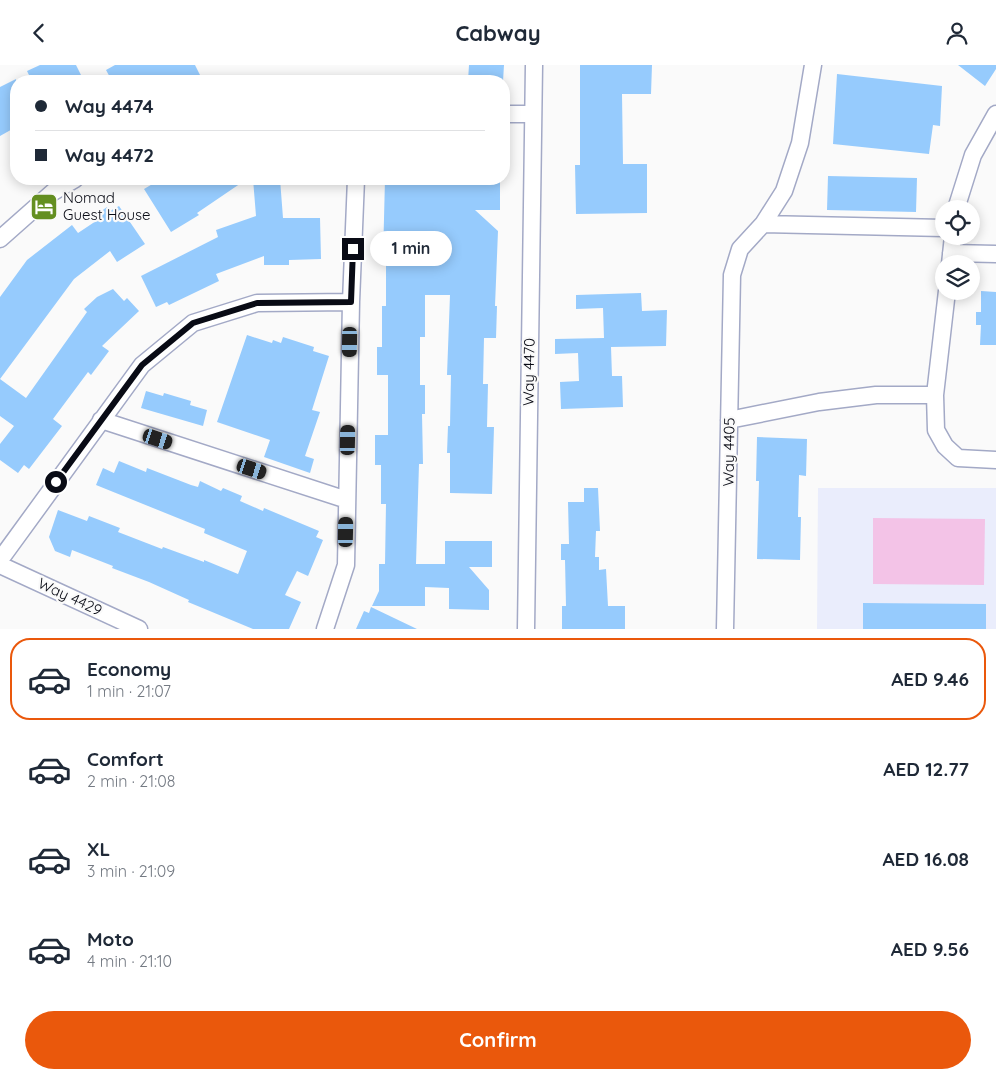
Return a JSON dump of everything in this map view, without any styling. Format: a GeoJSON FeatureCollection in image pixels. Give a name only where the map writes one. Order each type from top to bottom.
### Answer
{"type":"FeatureCollection","features":[{"type":"Feature","properties":{"kind":"street","name":"Way 4470"},"geometry":{"type":"LineString","coordinates":[[526,629],[534,65]]}},
{"type":"Feature","properties":{"kind":"street","name":"Way 4405"},"geometry":{"type":"LineString","coordinates":[[725,629],[732,275],[740,249],[763,224],[784,191],[800,143],[813,65]]}},
{"type":"Feature","properties":{"kind":"street"},"geometry":{"type":"LineString","coordinates":[[510,114],[533,114]]}},
{"type":"Feature","properties":{"kind":"street"},"geometry":{"type":"LineString","coordinates":[[959,200],[973,155],[996,114]]}},
{"type":"Feature","properties":{"kind":"street"},"geometry":{"type":"LineString","coordinates":[[0,239],[53,192],[65,185]]}},
{"type":"Feature","properties":{"kind":"street"},"geometry":{"type":"LineString","coordinates":[[325,629],[346,565],[351,302],[356,185]]}},
{"type":"Feature","properties":{"kind":"street"},"geometry":{"type":"LineString","coordinates":[[763,224],[935,228]]}},
{"type":"Feature","properties":{"kind":"street"},"geometry":{"type":"LineString","coordinates":[[951,251],[996,254]]}},
{"type":"Feature","properties":{"kind":"street"},"geometry":{"type":"LineString","coordinates":[[946,300],[935,395],[936,431],[944,446],[958,458],[996,460]]}},
{"type":"Feature","properties":{"kind":"street"},"geometry":{"type":"LineString","coordinates":[[0,560],[142,365],[193,323],[257,303],[351,302]]}},
{"type":"Feature","properties":{"kind":"street"},"geometry":{"type":"LineString","coordinates":[[729,420],[819,401],[876,395],[935,395]]}},
{"type":"Feature","properties":{"kind":"street"},"geometry":{"type":"LineString","coordinates":[[101,420],[347,500]]}},
{"type":"Feature","properties":{"kind":"street","name":"Way 4429"},"geometry":{"type":"LineString","coordinates":[[0,565],[140,629]]}},
{"type":"Feature","properties":{"kind":"shaded area"},"geometry":{"type":"Polygon","coordinates":[[[818,488],[996,488],[996,629],[817,629],[818,488]]]}},
{"type":"Feature","properties":{"kind":"shaded area"},"geometry":{"type":"Polygon","coordinates":[[[873,518],[985,519],[984,585],[873,584],[873,518]]]}},
{"type":"Feature","properties":{"kind":"building"},"geometry":{"type":"Polygon","coordinates":[[[40,65],[76,65],[81,75],[29,75],[27,71],[40,65]]]}},
{"type":"Feature","properties":{"kind":"building"},"geometry":{"type":"Polygon","coordinates":[[[115,65],[195,65],[200,75],[109,75],[106,70],[115,65]]]}},
{"type":"Feature","properties":{"kind":"building"},"geometry":{"type":"Polygon","coordinates":[[[469,65],[504,65],[503,75],[468,75],[469,65]]]}},
{"type":"Feature","properties":{"kind":"building"},"geometry":{"type":"Polygon","coordinates":[[[580,65],[652,65],[651,94],[622,94],[623,164],[647,164],[647,213],[576,214],[575,165],[580,165],[580,65]]]}},
{"type":"Feature","properties":{"kind":"building"},"geometry":{"type":"Polygon","coordinates":[[[958,65],[996,65],[996,69],[985,86],[958,65]]]}},
{"type":"Feature","properties":{"kind":"building"},"geometry":{"type":"Polygon","coordinates":[[[837,74],[942,86],[940,126],[933,125],[929,154],[833,144],[837,74]]]}},
{"type":"Feature","properties":{"kind":"building"},"geometry":{"type":"Polygon","coordinates":[[[10,82],[10,130],[0,136],[0,87],[10,82]]]}},
{"type":"Feature","properties":{"kind":"building"},"geometry":{"type":"Polygon","coordinates":[[[828,176],[917,178],[916,212],[827,210],[828,176]]]}},
{"type":"Feature","properties":{"kind":"building"},"geometry":{"type":"Polygon","coordinates":[[[151,185],[238,185],[197,213],[199,215],[171,232],[144,189],[151,185]]]}},
{"type":"Feature","properties":{"kind":"building"},"geometry":{"type":"Polygon","coordinates":[[[253,185],[280,185],[283,218],[320,218],[321,259],[289,260],[289,265],[264,265],[264,256],[216,274],[219,281],[169,305],[167,302],[156,307],[141,276],[218,237],[216,230],[256,216],[253,185]]]}},
{"type":"Feature","properties":{"kind":"building"},"geometry":{"type":"Polygon","coordinates":[[[385,185],[500,185],[500,210],[475,210],[498,231],[495,306],[497,306],[496,338],[484,338],[483,384],[488,384],[487,427],[494,427],[492,494],[450,493],[450,453],[447,453],[448,426],[450,426],[451,375],[447,375],[450,295],[425,295],[425,337],[420,337],[420,385],[425,385],[425,414],[422,414],[423,464],[419,464],[416,564],[445,564],[445,541],[492,541],[492,567],[469,567],[489,590],[489,610],[449,609],[449,588],[425,587],[425,606],[372,606],[379,591],[379,564],[385,564],[386,504],[381,504],[381,465],[375,465],[375,435],[388,435],[388,375],[377,375],[377,347],[382,347],[382,306],[386,306],[386,258],[383,258],[385,185]]]}},
{"type":"Feature","properties":{"kind":"building"},"geometry":{"type":"Polygon","coordinates":[[[119,206],[145,244],[117,262],[110,251],[74,279],[0,379],[0,297],[27,260],[72,225],[78,233],[99,219],[96,215],[107,207],[110,211],[119,206]]]}},
{"type":"Feature","properties":{"kind":"building"},"geometry":{"type":"Polygon","coordinates":[[[113,289],[124,301],[127,298],[139,311],[102,346],[109,351],[91,375],[88,372],[53,419],[62,426],[29,469],[24,465],[18,473],[0,460],[0,444],[14,426],[0,416],[0,379],[26,398],[87,312],[84,309],[97,297],[113,289]]]}},
{"type":"Feature","properties":{"kind":"building"},"geometry":{"type":"Polygon","coordinates":[[[981,291],[996,292],[996,345],[980,345],[981,325],[976,325],[976,312],[981,312],[981,291]]]}},
{"type":"Feature","properties":{"kind":"building"},"geometry":{"type":"Polygon","coordinates":[[[641,293],[642,311],[667,310],[666,346],[611,347],[612,376],[622,376],[623,407],[561,409],[560,382],[579,381],[578,353],[555,354],[555,339],[604,338],[603,308],[576,309],[576,295],[641,293]]]}},
{"type":"Feature","properties":{"kind":"building"},"geometry":{"type":"Polygon","coordinates":[[[247,335],[272,343],[273,340],[281,343],[283,337],[314,347],[313,351],[329,356],[312,410],[320,412],[305,456],[314,459],[310,473],[264,457],[270,440],[217,422],[247,335]]]}},
{"type":"Feature","properties":{"kind":"building"},"geometry":{"type":"Polygon","coordinates":[[[146,391],[163,396],[164,393],[191,401],[190,405],[207,410],[203,426],[141,408],[146,391]]]}},
{"type":"Feature","properties":{"kind":"building"},"geometry":{"type":"Polygon","coordinates":[[[757,437],[807,439],[806,476],[799,475],[798,517],[801,517],[800,560],[757,559],[759,481],[756,481],[757,437]]]}},
{"type":"Feature","properties":{"kind":"building"},"geometry":{"type":"Polygon","coordinates":[[[119,461],[146,472],[147,468],[198,487],[200,481],[221,491],[223,488],[242,496],[240,501],[263,511],[264,508],[319,531],[316,537],[323,540],[308,576],[297,571],[285,595],[301,602],[289,629],[253,629],[188,602],[189,600],[149,582],[112,568],[113,566],[72,550],[70,557],[55,551],[49,537],[58,510],[87,521],[89,516],[120,528],[118,532],[162,549],[163,547],[204,562],[204,560],[238,574],[247,551],[204,533],[205,529],[96,485],[103,468],[114,473],[119,461]]]}},
{"type":"Feature","properties":{"kind":"building"},"geometry":{"type":"Polygon","coordinates":[[[584,488],[598,488],[600,531],[596,531],[595,557],[599,557],[599,570],[606,569],[608,606],[625,606],[625,629],[562,629],[562,606],[566,606],[565,560],[561,560],[561,544],[569,544],[568,502],[584,502],[584,488]]]}},
{"type":"Feature","properties":{"kind":"building"},"geometry":{"type":"Polygon","coordinates":[[[863,603],[986,604],[986,629],[863,629],[863,603]]]}},
{"type":"Feature","properties":{"kind":"building"},"geometry":{"type":"Polygon","coordinates":[[[371,607],[417,629],[356,629],[364,611],[369,613],[371,607]]]}},
{"type":"Feature","properties":{"kind":"place","name":"Nomad Guest House"},"geometry":{"type":"Point","coordinates":[44,207]}},
{"type":"Feature","properties":{"kind":"route"},"geometry":{"type":"LineString","coordinates":[[56,482],[142,365],[193,323],[257,303],[351,302],[353,249]]}}]}
